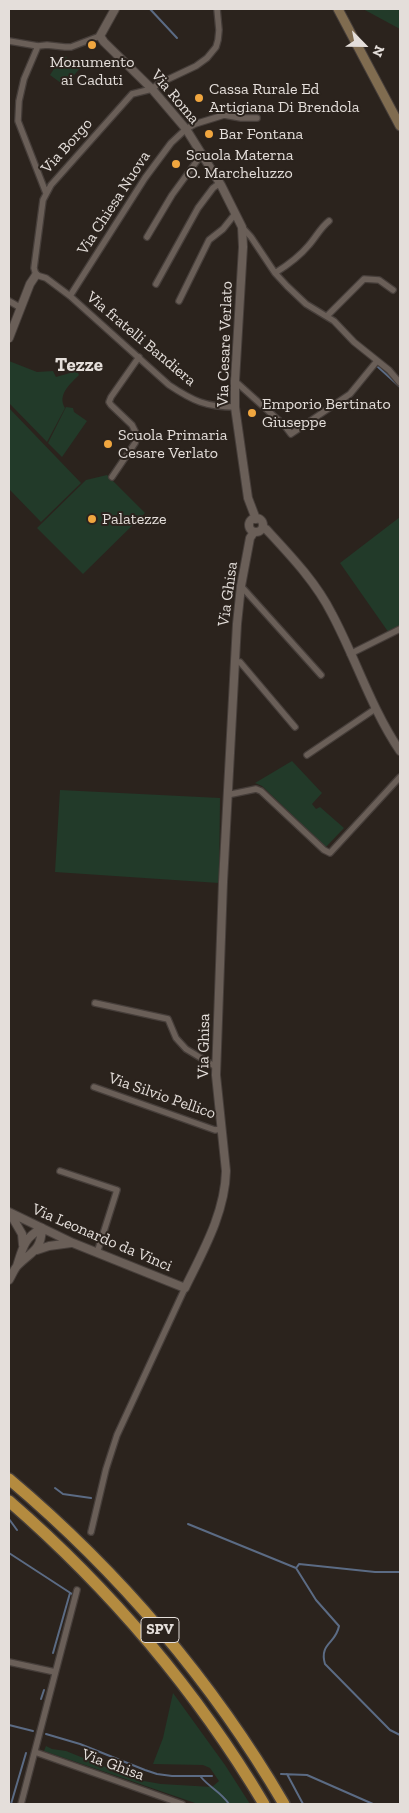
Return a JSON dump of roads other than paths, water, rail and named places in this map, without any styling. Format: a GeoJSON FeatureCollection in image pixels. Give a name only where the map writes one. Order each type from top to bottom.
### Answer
{"type":"FeatureCollection","features":[{"type":"Feature","properties":{"kind":"highway","name":"SPV"},"geometry":{"type":"LineString","coordinates":[[9,1479],[85,1548],[152,1620],[230,1721],[284,1804]]}},
{"type":"Feature","properties":{"kind":"highway","name":"SPV"},"geometry":{"type":"LineString","coordinates":[[9,1501],[67,1555],[141,1634],[209,1720],[264,1804]]}},
{"type":"Feature","properties":{"kind":"main road"},"geometry":{"type":"LineString","coordinates":[[338,9],[400,126]]}},
{"type":"Feature","properties":{"kind":"street"},"geometry":{"type":"LineString","coordinates":[[9,41],[38,46],[71,47],[100,36],[115,9]]}},
{"type":"Feature","properties":{"kind":"street","name":"Via Borgo"},"geometry":{"type":"LineString","coordinates":[[36,275],[34,268],[43,200],[51,185],[132,94],[152,89],[158,84],[196,66],[207,58],[216,47],[218,40],[217,9]]}},
{"type":"Feature","properties":{"kind":"street","name":"Via Roma"},"geometry":{"type":"LineString","coordinates":[[100,36],[152,89],[186,129],[220,183],[242,227],[251,237],[275,274],[306,304],[334,321],[354,342],[400,383]]}},
{"type":"Feature","properties":{"kind":"street"},"geometry":{"type":"LineString","coordinates":[[38,46],[24,79],[19,100],[18,121],[46,193]]}},
{"type":"Feature","properties":{"kind":"street"},"geometry":{"type":"LineString","coordinates":[[186,129],[195,124],[224,115],[257,118]]}},
{"type":"Feature","properties":{"kind":"street","name":"Via Chiesa Nuova"},"geometry":{"type":"LineString","coordinates":[[70,296],[145,178],[171,143],[186,129]]}},
{"type":"Feature","properties":{"kind":"street"},"geometry":{"type":"LineString","coordinates":[[147,237],[172,195],[202,154]]}},
{"type":"Feature","properties":{"kind":"street"},"geometry":{"type":"LineString","coordinates":[[156,284],[202,202],[213,188],[220,183]]}},
{"type":"Feature","properties":{"kind":"street"},"geometry":{"type":"LineString","coordinates":[[179,301],[209,240],[223,229],[235,214]]}},
{"type":"Feature","properties":{"kind":"street"},"geometry":{"type":"LineString","coordinates":[[275,274],[302,254],[329,220]]}},
{"type":"Feature","properties":{"kind":"street","name":"Via Cesare Verlato"},"geometry":{"type":"LineString","coordinates":[[242,227],[243,246],[235,407],[248,498],[256,519],[262,522],[263,528],[287,552],[331,612],[375,709],[400,751]]}},
{"type":"Feature","properties":{"kind":"street"},"geometry":{"type":"LineString","coordinates":[[9,338],[30,284],[36,275]]}},
{"type":"Feature","properties":{"kind":"street","name":"Via fratelli Bandiera"},"geometry":{"type":"LineString","coordinates":[[36,275],[46,278],[70,296],[169,385],[186,396],[209,406],[235,407]]}},
{"type":"Feature","properties":{"kind":"street"},"geometry":{"type":"LineString","coordinates":[[328,316],[364,279],[379,280],[393,290]]}},
{"type":"Feature","properties":{"kind":"street"},"geometry":{"type":"LineString","coordinates":[[9,301],[22,308]]}},
{"type":"Feature","properties":{"kind":"street"},"geometry":{"type":"LineString","coordinates":[[112,477],[135,442],[137,435],[132,425],[109,402],[138,357]]}},
{"type":"Feature","properties":{"kind":"street"},"geometry":{"type":"LineString","coordinates":[[235,381],[286,426],[291,434],[350,394],[377,361]]}},
{"type":"Feature","properties":{"kind":"street","name":"Via Cesare Verlato"},"geometry":{"type":"LineString","coordinates":[[254,532],[250,529],[250,524],[252,520],[256,519]]}},
{"type":"Feature","properties":{"kind":"street"},"geometry":{"type":"LineString","coordinates":[[254,532],[258,532],[263,528]]}},
{"type":"Feature","properties":{"kind":"street","name":"Via Ghisa"},"geometry":{"type":"LineString","coordinates":[[91,1532],[106,1469],[128,1410],[209,1236],[223,1198],[226,1171],[216,1067],[227,795],[234,662],[241,586],[250,538],[254,532]]}},
{"type":"Feature","properties":{"kind":"street"},"geometry":{"type":"LineString","coordinates":[[241,586],[321,675]]}},
{"type":"Feature","properties":{"kind":"street"},"geometry":{"type":"LineString","coordinates":[[350,654],[400,629]]}},
{"type":"Feature","properties":{"kind":"street"},"geometry":{"type":"LineString","coordinates":[[234,662],[240,662],[296,727]]}},
{"type":"Feature","properties":{"kind":"street"},"geometry":{"type":"LineString","coordinates":[[307,756],[375,709]]}},
{"type":"Feature","properties":{"kind":"street"},"geometry":{"type":"LineString","coordinates":[[227,795],[256,789],[261,791],[324,850],[330,853],[400,777]]}},
{"type":"Feature","properties":{"kind":"street"},"geometry":{"type":"LineString","coordinates":[[95,1004],[168,1019],[176,1038],[186,1049],[216,1067]]}},
{"type":"Feature","properties":{"kind":"street","name":"Via Silvio Pellico"},"geometry":{"type":"LineString","coordinates":[[94,1087],[215,1130],[221,1129]]}},
{"type":"Feature","properties":{"kind":"street"},"geometry":{"type":"LineString","coordinates":[[60,1171],[117,1190],[97,1253]]}},
{"type":"Feature","properties":{"kind":"street"},"geometry":{"type":"LineString","coordinates":[[9,1213],[22,1234],[23,1247]]}},
{"type":"Feature","properties":{"kind":"street","name":"Via Leonardo da Vinci"},"geometry":{"type":"LineString","coordinates":[[9,1213],[73,1243],[185,1288]]}},
{"type":"Feature","properties":{"kind":"street"},"geometry":{"type":"LineString","coordinates":[[18,1266],[23,1247],[30,1236],[42,1228]]}},
{"type":"Feature","properties":{"kind":"street"},"geometry":{"type":"LineString","coordinates":[[37,1250],[42,1238],[42,1228]]}},
{"type":"Feature","properties":{"kind":"street"},"geometry":{"type":"LineString","coordinates":[[9,1280],[18,1266],[37,1250],[49,1246],[73,1243]]}},
{"type":"Feature","properties":{"kind":"street"},"geometry":{"type":"LineString","coordinates":[[21,1804],[77,1590]]}},
{"type":"Feature","properties":{"kind":"street"},"geometry":{"type":"LineString","coordinates":[[9,1662],[55,1672]]}},
{"type":"Feature","properties":{"kind":"street","name":"Via Ghisa"},"geometry":{"type":"LineString","coordinates":[[35,1752],[182,1804]]}},
{"type":"Feature","properties":{"kind":"waterway"},"geometry":{"type":"LineString","coordinates":[[150,9],[177,38]]}},
{"type":"Feature","properties":{"kind":"waterway"},"geometry":{"type":"LineString","coordinates":[[378,367],[400,387]]}},
{"type":"Feature","properties":{"kind":"waterway"},"geometry":{"type":"LineString","coordinates":[[55,1488],[63,1494],[91,1498]]}},
{"type":"Feature","properties":{"kind":"waterway"},"geometry":{"type":"LineString","coordinates":[[9,1519],[17,1530]]}},
{"type":"Feature","properties":{"kind":"waterway"},"geometry":{"type":"LineString","coordinates":[[188,1524],[296,1568],[316,1600],[339,1626],[335,1637],[324,1652],[325,1664],[390,1730],[400,1735]]}},
{"type":"Feature","properties":{"kind":"waterway"},"geometry":{"type":"LineString","coordinates":[[9,1553],[72,1594]]}},
{"type":"Feature","properties":{"kind":"waterway"},"geometry":{"type":"LineString","coordinates":[[297,1567],[299,1564],[375,1572],[400,1572]]}},
{"type":"Feature","properties":{"kind":"waterway"},"geometry":{"type":"LineString","coordinates":[[53,1653],[70,1593]]}},
{"type":"Feature","properties":{"kind":"waterway"},"geometry":{"type":"LineString","coordinates":[[41,1699],[44,1690]]}},
{"type":"Feature","properties":{"kind":"waterway"},"geometry":{"type":"LineString","coordinates":[[9,1725],[33,1731]]}},
{"type":"Feature","properties":{"kind":"waterway"},"geometry":{"type":"LineString","coordinates":[[46,1734],[80,1744],[157,1774],[212,1776]]}},
{"type":"Feature","properties":{"kind":"waterway"},"geometry":{"type":"LineString","coordinates":[[11,1804],[26,1753]]}},
{"type":"Feature","properties":{"kind":"waterway"},"geometry":{"type":"LineString","coordinates":[[281,1774],[307,1775],[373,1804]]}},
{"type":"Feature","properties":{"kind":"waterway"},"geometry":{"type":"LineString","coordinates":[[287,1774],[303,1804]]}},
{"type":"Feature","properties":{"kind":"waterway"},"geometry":{"type":"LineString","coordinates":[[201,1777],[229,1804]]}},
{"type":"Feature","properties":{"kind":"place","name":"Monumento ai Caduti"},"geometry":{"type":"Point","coordinates":[92,45]}},
{"type":"Feature","properties":{"kind":"place","name":"Cassa Rurale Ed Artigiana Di Brendola"},"geometry":{"type":"Point","coordinates":[199,98]}},
{"type":"Feature","properties":{"kind":"place","name":"Bar Fontana"},"geometry":{"type":"Point","coordinates":[209,134]}},
{"type":"Feature","properties":{"kind":"place","name":"Scuola Materna O. Marcheluzzo"},"geometry":{"type":"Point","coordinates":[176,164]}},
{"type":"Feature","properties":{"kind":"place","name":"Emporio Bertinato Giuseppe"},"geometry":{"type":"Point","coordinates":[252,413]}},
{"type":"Feature","properties":{"kind":"place","name":"Scuola Primaria Cesare Verlato"},"geometry":{"type":"Point","coordinates":[108,444]}},
{"type":"Feature","properties":{"kind":"place","name":"Palatezze"},"geometry":{"type":"Point","coordinates":[92,519]}},
{"type":"Feature","properties":{"kind":"district","name":"Tezze"},"geometry":{"type":"Point","coordinates":[79,366]}}]}
